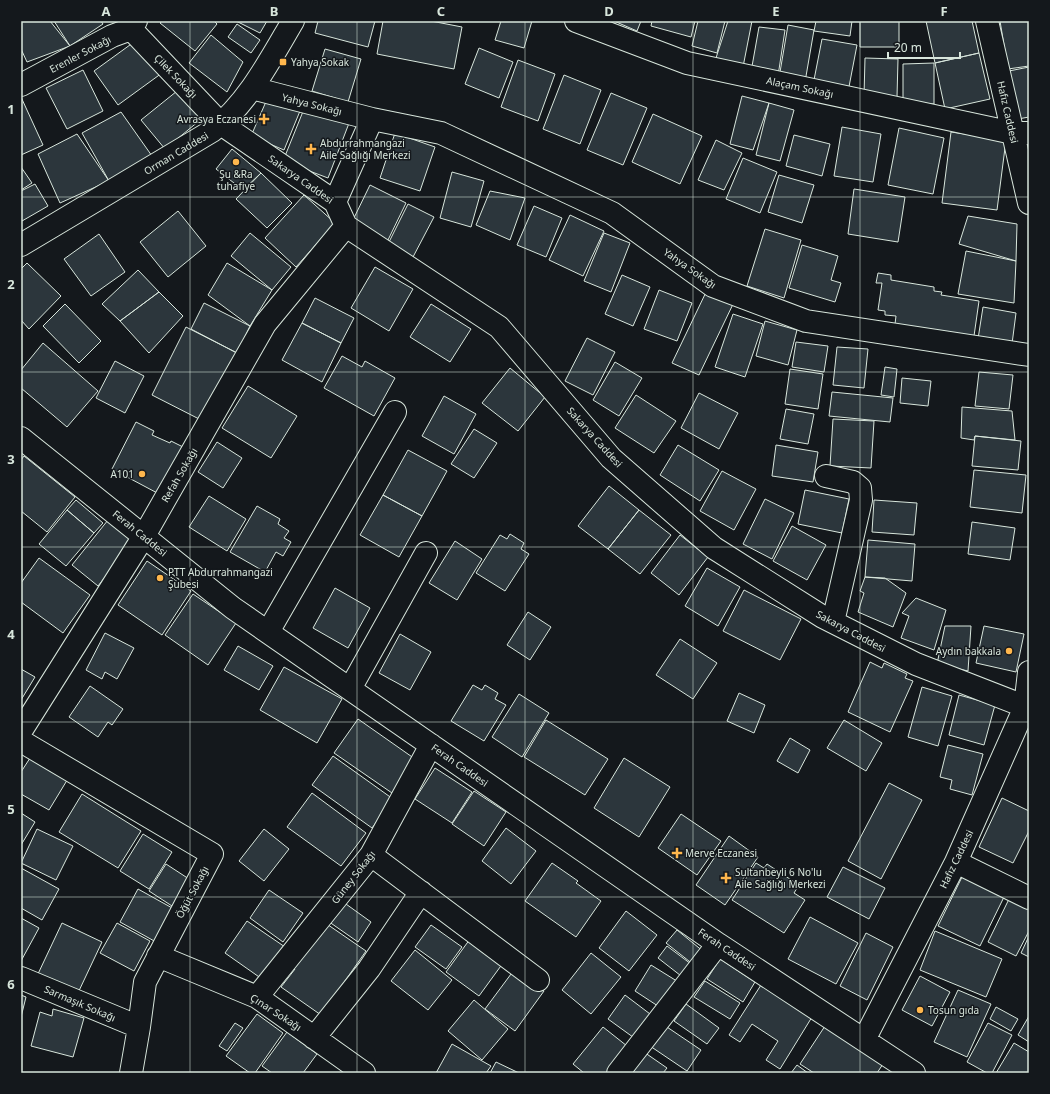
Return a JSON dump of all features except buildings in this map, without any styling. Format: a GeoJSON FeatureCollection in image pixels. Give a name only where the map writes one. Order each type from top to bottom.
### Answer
{"type":"FeatureCollection","features":[{"type":"Feature","properties":{"kind":"street","name":"Orman Caddesi"},"geometry":{"type":"LineString","coordinates":[[21,245],[212,131],[221,124],[252,88],[293,21]]}},
{"type":"Feature","properties":{"kind":"street","name":"Alaçam Sokağı"},"geometry":{"type":"LineString","coordinates":[[576,21],[687,63],[1021,133]]}},
{"type":"Feature","properties":{"kind":"street","name":"Hafız Caddesi"},"geometry":{"type":"LineString","coordinates":[[987,21],[1021,133],[1029,203]]}},
{"type":"Feature","properties":{"kind":"street","name":"Erenler Sokağı"},"geometry":{"type":"LineString","coordinates":[[21,85],[134,25]]}},
{"type":"Feature","properties":{"kind":"street","name":"Çilek Sokağı"},"geometry":{"type":"LineString","coordinates":[[134,25],[221,124]]}},
{"type":"Feature","properties":{"kind":"street","name":"Yahya Sokağı"},"geometry":{"type":"LineString","coordinates":[[252,88],[372,119],[440,133],[612,212],[713,286],[806,321],[1029,356]]}},
{"type":"Feature","properties":{"kind":"street"},"geometry":{"type":"LineString","coordinates":[[335,202],[372,119]]}},
{"type":"Feature","properties":{"kind":"street","name":"Sakarya Caddesi"},"geometry":{"type":"LineString","coordinates":[[221,124],[335,202],[346,226],[500,328],[611,458],[714,548],[823,617],[916,664],[1027,707]]}},
{"type":"Feature","properties":{"kind":"street","name":"Refah Sokağı"},"geometry":{"type":"LineString","coordinates":[[21,732],[144,536],[265,324],[346,226]]}},
{"type":"Feature","properties":{"kind":"street"},"geometry":{"type":"LineString","coordinates":[[268,632],[395,412]]}},
{"type":"Feature","properties":{"kind":"street","name":"Ferah Caddesi"},"geometry":{"type":"LineString","coordinates":[[21,438],[233,608],[718,944],[864,1040],[891,1067],[914,1073]]}},
{"type":"Feature","properties":{"kind":"street"},"geometry":{"type":"LineString","coordinates":[[826,476],[853,482],[860,488],[861,500],[833,622]]}},
{"type":"Feature","properties":{"kind":"street"},"geometry":{"type":"LineString","coordinates":[[350,689],[426,553]]}},
{"type":"Feature","properties":{"kind":"street","name":"Hafız Caddesi"},"geometry":{"type":"LineString","coordinates":[[864,1040],[956,862],[1027,707],[1029,672]]}},
{"type":"Feature","properties":{"kind":"street","name":"Öğüt Sokağı"},"geometry":{"type":"LineString","coordinates":[[21,741],[212,854],[145,982],[131,1073]]}},
{"type":"Feature","properties":{"kind":"street","name":"Güney Sokağı"},"geometry":{"type":"LineString","coordinates":[[257,997],[371,855],[431,745]]}},
{"type":"Feature","properties":{"kind":"street"},"geometry":{"type":"LineString","coordinates":[[371,855],[538,980]]}},
{"type":"Feature","properties":{"kind":"street"},"geometry":{"type":"LineString","coordinates":[[956,862],[1029,898]]}},
{"type":"Feature","properties":{"kind":"street"},"geometry":{"type":"LineString","coordinates":[[314,1038],[369,969],[422,892]]}},
{"type":"Feature","properties":{"kind":"street"},"geometry":{"type":"LineString","coordinates":[[618,1073],[718,944]]}},
{"type":"Feature","properties":{"kind":"street","name":"Çınar Sokağı"},"geometry":{"type":"LineString","coordinates":[[158,956],[257,997],[364,1073]]}},
{"type":"Feature","properties":{"kind":"street","name":"Sarmaşık Sokağı"},"geometry":{"type":"LineString","coordinates":[[21,978],[139,1027]]}},
{"type":"Feature","properties":{"kind":"place","name":"Yahya Sokak"},"geometry":{"type":"Point","coordinates":[283,62]}},
{"type":"Feature","properties":{"kind":"place","name":"Avrasya Eczanesi"},"geometry":{"type":"Point","coordinates":[264,119]}},
{"type":"Feature","properties":{"kind":"place","name":"Abdurrahmangazi Aile Sağlığı Merkezi"},"geometry":{"type":"Point","coordinates":[311,149]}},
{"type":"Feature","properties":{"kind":"place","name":"Şu &Ra tuhafiye"},"geometry":{"type":"Point","coordinates":[236,162]}},
{"type":"Feature","properties":{"kind":"place","name":"A101"},"geometry":{"type":"Point","coordinates":[142,474]}},
{"type":"Feature","properties":{"kind":"place","name":"PTT Abdurrahmangazi Şubesi"},"geometry":{"type":"Point","coordinates":[160,578]}},
{"type":"Feature","properties":{"kind":"place","name":"Aydın bakkala"},"geometry":{"type":"Point","coordinates":[1009,651]}},
{"type":"Feature","properties":{"kind":"place","name":"Merve Eczanesi"},"geometry":{"type":"Point","coordinates":[677,853]}},
{"type":"Feature","properties":{"kind":"place","name":"Sultanbeyli 6 No'lu Aile Sağlığı Merkezi"},"geometry":{"type":"Point","coordinates":[726,878]}},
{"type":"Feature","properties":{"kind":"place","name":"Tosun gıda"},"geometry":{"type":"Point","coordinates":[920,1010]}}]}
